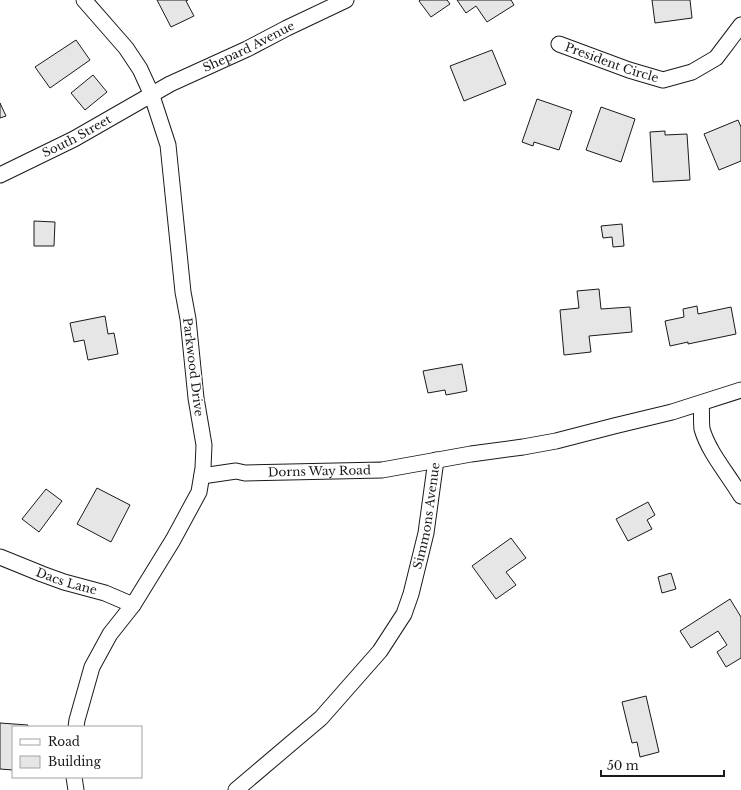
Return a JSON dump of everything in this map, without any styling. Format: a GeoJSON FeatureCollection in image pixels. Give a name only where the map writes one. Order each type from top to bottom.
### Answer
{"type":"FeatureCollection","features":[{"type":"Feature","properties":{"kind":"street","name":"Parkwood Drive"},"geometry":{"type":"LineString","coordinates":[[76,726],[92,667],[110,634],[133,605],[187,516],[199,492],[202,476],[204,445],[196,398],[188,320],[183,292],[168,145],[151,93],[140,69],[126,48],[84,0]]}},
{"type":"Feature","properties":{"kind":"street","name":"Shepard Avenue"},"geometry":{"type":"LineString","coordinates":[[151,93],[247,49],[346,0]]}},
{"type":"Feature","properties":{"kind":"street","name":"President Circle"},"geometry":{"type":"LineString","coordinates":[[559,44],[629,70],[663,80],[692,72],[716,58],[741,25]]}},
{"type":"Feature","properties":{"kind":"street","name":"South Street"},"geometry":{"type":"LineString","coordinates":[[0,175],[74,139],[134,105],[151,93]]}},
{"type":"Feature","properties":{"kind":"street","name":"Simmons Avenue"},"geometry":{"type":"LineString","coordinates":[[236,790],[321,718],[380,651],[404,614],[411,594],[426,533],[436,460],[556,441],[701,404],[741,390]]}},
{"type":"Feature","properties":{"kind":"street"},"geometry":{"type":"LineString","coordinates":[[701,404],[702,427],[705,436],[716,458],[741,496]]}},
{"type":"Feature","properties":{"kind":"street","name":"Dorns Way Road"},"geometry":{"type":"LineString","coordinates":[[202,476],[236,472],[382,470],[436,460]]}},
{"type":"Feature","properties":{"kind":"street","name":"Dacs Lane"},"geometry":{"type":"LineString","coordinates":[[0,557],[64,582],[105,593],[133,605]]}},
{"type":"Feature","properties":{"kind":"street"},"geometry":{"type":"LineString","coordinates":[[74,778],[76,790]]}},
{"type":"Feature","properties":{"kind":"building"},"geometry":{"type":"Polygon","coordinates":[[[157,0],[188,0],[186,1],[194,16],[171,27],[157,0]]]}},
{"type":"Feature","properties":{"kind":"building"},"geometry":{"type":"Polygon","coordinates":[[[447,0],[450,4],[431,17],[419,1],[447,0]]]}},
{"type":"Feature","properties":{"kind":"building"},"geometry":{"type":"Polygon","coordinates":[[[457,0],[511,0],[514,5],[487,22],[476,6],[466,13],[457,0]]]}},
{"type":"Feature","properties":{"kind":"building"},"geometry":{"type":"Polygon","coordinates":[[[652,0],[690,0],[692,18],[655,23],[652,0]]]}},
{"type":"Feature","properties":{"kind":"building"},"geometry":{"type":"Polygon","coordinates":[[[76,40],[90,60],[50,88],[35,67],[76,40]]]}},
{"type":"Feature","properties":{"kind":"building"},"geometry":{"type":"Polygon","coordinates":[[[492,50],[506,84],[464,101],[450,66],[492,50]]]}},
{"type":"Feature","properties":{"kind":"building"},"geometry":{"type":"Polygon","coordinates":[[[93,75],[107,92],[85,110],[71,93],[93,75]]]}},
{"type":"Feature","properties":{"kind":"building"},"geometry":{"type":"Polygon","coordinates":[[[537,99],[572,111],[559,150],[534,142],[533,146],[522,142],[537,99]]]}},
{"type":"Feature","properties":{"kind":"building"},"geometry":{"type":"Polygon","coordinates":[[[0,103],[6,116],[0,118],[0,103]]]}},
{"type":"Feature","properties":{"kind":"building"},"geometry":{"type":"Polygon","coordinates":[[[601,107],[635,119],[621,162],[586,150],[601,107]]]}},
{"type":"Feature","properties":{"kind":"building"},"geometry":{"type":"Polygon","coordinates":[[[738,120],[741,127],[741,161],[719,170],[704,134],[738,120]]]}},
{"type":"Feature","properties":{"kind":"building"},"geometry":{"type":"Polygon","coordinates":[[[665,131],[665,135],[687,134],[690,180],[653,182],[650,132],[665,131]]]}},
{"type":"Feature","properties":{"kind":"building"},"geometry":{"type":"Polygon","coordinates":[[[34,221],[55,222],[54,246],[34,246],[34,221]]]}},
{"type":"Feature","properties":{"kind":"building"},"geometry":{"type":"Polygon","coordinates":[[[622,224],[624,246],[613,247],[612,237],[603,238],[601,226],[622,224]]]}},
{"type":"Feature","properties":{"kind":"building"},"geometry":{"type":"Polygon","coordinates":[[[599,289],[601,309],[630,307],[632,332],[589,336],[591,352],[564,355],[560,310],[579,308],[577,291],[599,289]]]}},
{"type":"Feature","properties":{"kind":"building"},"geometry":{"type":"Polygon","coordinates":[[[697,306],[698,314],[731,307],[736,334],[688,344],[688,342],[670,346],[665,321],[684,317],[683,309],[697,306]]]}},
{"type":"Feature","properties":{"kind":"building"},"geometry":{"type":"Polygon","coordinates":[[[105,316],[108,334],[114,333],[118,354],[88,360],[84,340],[74,342],[70,323],[105,316]]]}},
{"type":"Feature","properties":{"kind":"building"},"geometry":{"type":"Polygon","coordinates":[[[462,364],[467,391],[446,395],[445,390],[428,393],[423,371],[462,364]]]}},
{"type":"Feature","properties":{"kind":"building"},"geometry":{"type":"Polygon","coordinates":[[[97,488],[130,505],[111,542],[77,524],[97,488]]]}},
{"type":"Feature","properties":{"kind":"building"},"geometry":{"type":"Polygon","coordinates":[[[46,489],[62,501],[39,532],[22,519],[46,489]]]}},
{"type":"Feature","properties":{"kind":"building"},"geometry":{"type":"Polygon","coordinates":[[[648,502],[655,515],[647,520],[652,529],[628,541],[616,519],[648,502]]]}},
{"type":"Feature","properties":{"kind":"building"},"geometry":{"type":"Polygon","coordinates":[[[511,538],[526,558],[506,572],[516,585],[496,599],[472,566],[511,538]]]}},
{"type":"Feature","properties":{"kind":"building"},"geometry":{"type":"Polygon","coordinates":[[[671,573],[676,589],[662,593],[658,577],[671,573]]]}},
{"type":"Feature","properties":{"kind":"building"},"geometry":{"type":"Polygon","coordinates":[[[730,599],[741,617],[741,658],[726,667],[717,652],[727,645],[718,631],[691,648],[680,631],[730,599]]]}},
{"type":"Feature","properties":{"kind":"building"},"geometry":{"type":"Polygon","coordinates":[[[646,696],[659,752],[640,757],[637,742],[632,743],[622,702],[646,696]]]}},
{"type":"Feature","properties":{"kind":"building"},"geometry":{"type":"Polygon","coordinates":[[[0,723],[28,725],[12,726],[12,770],[0,769],[0,723]]]}}]}
